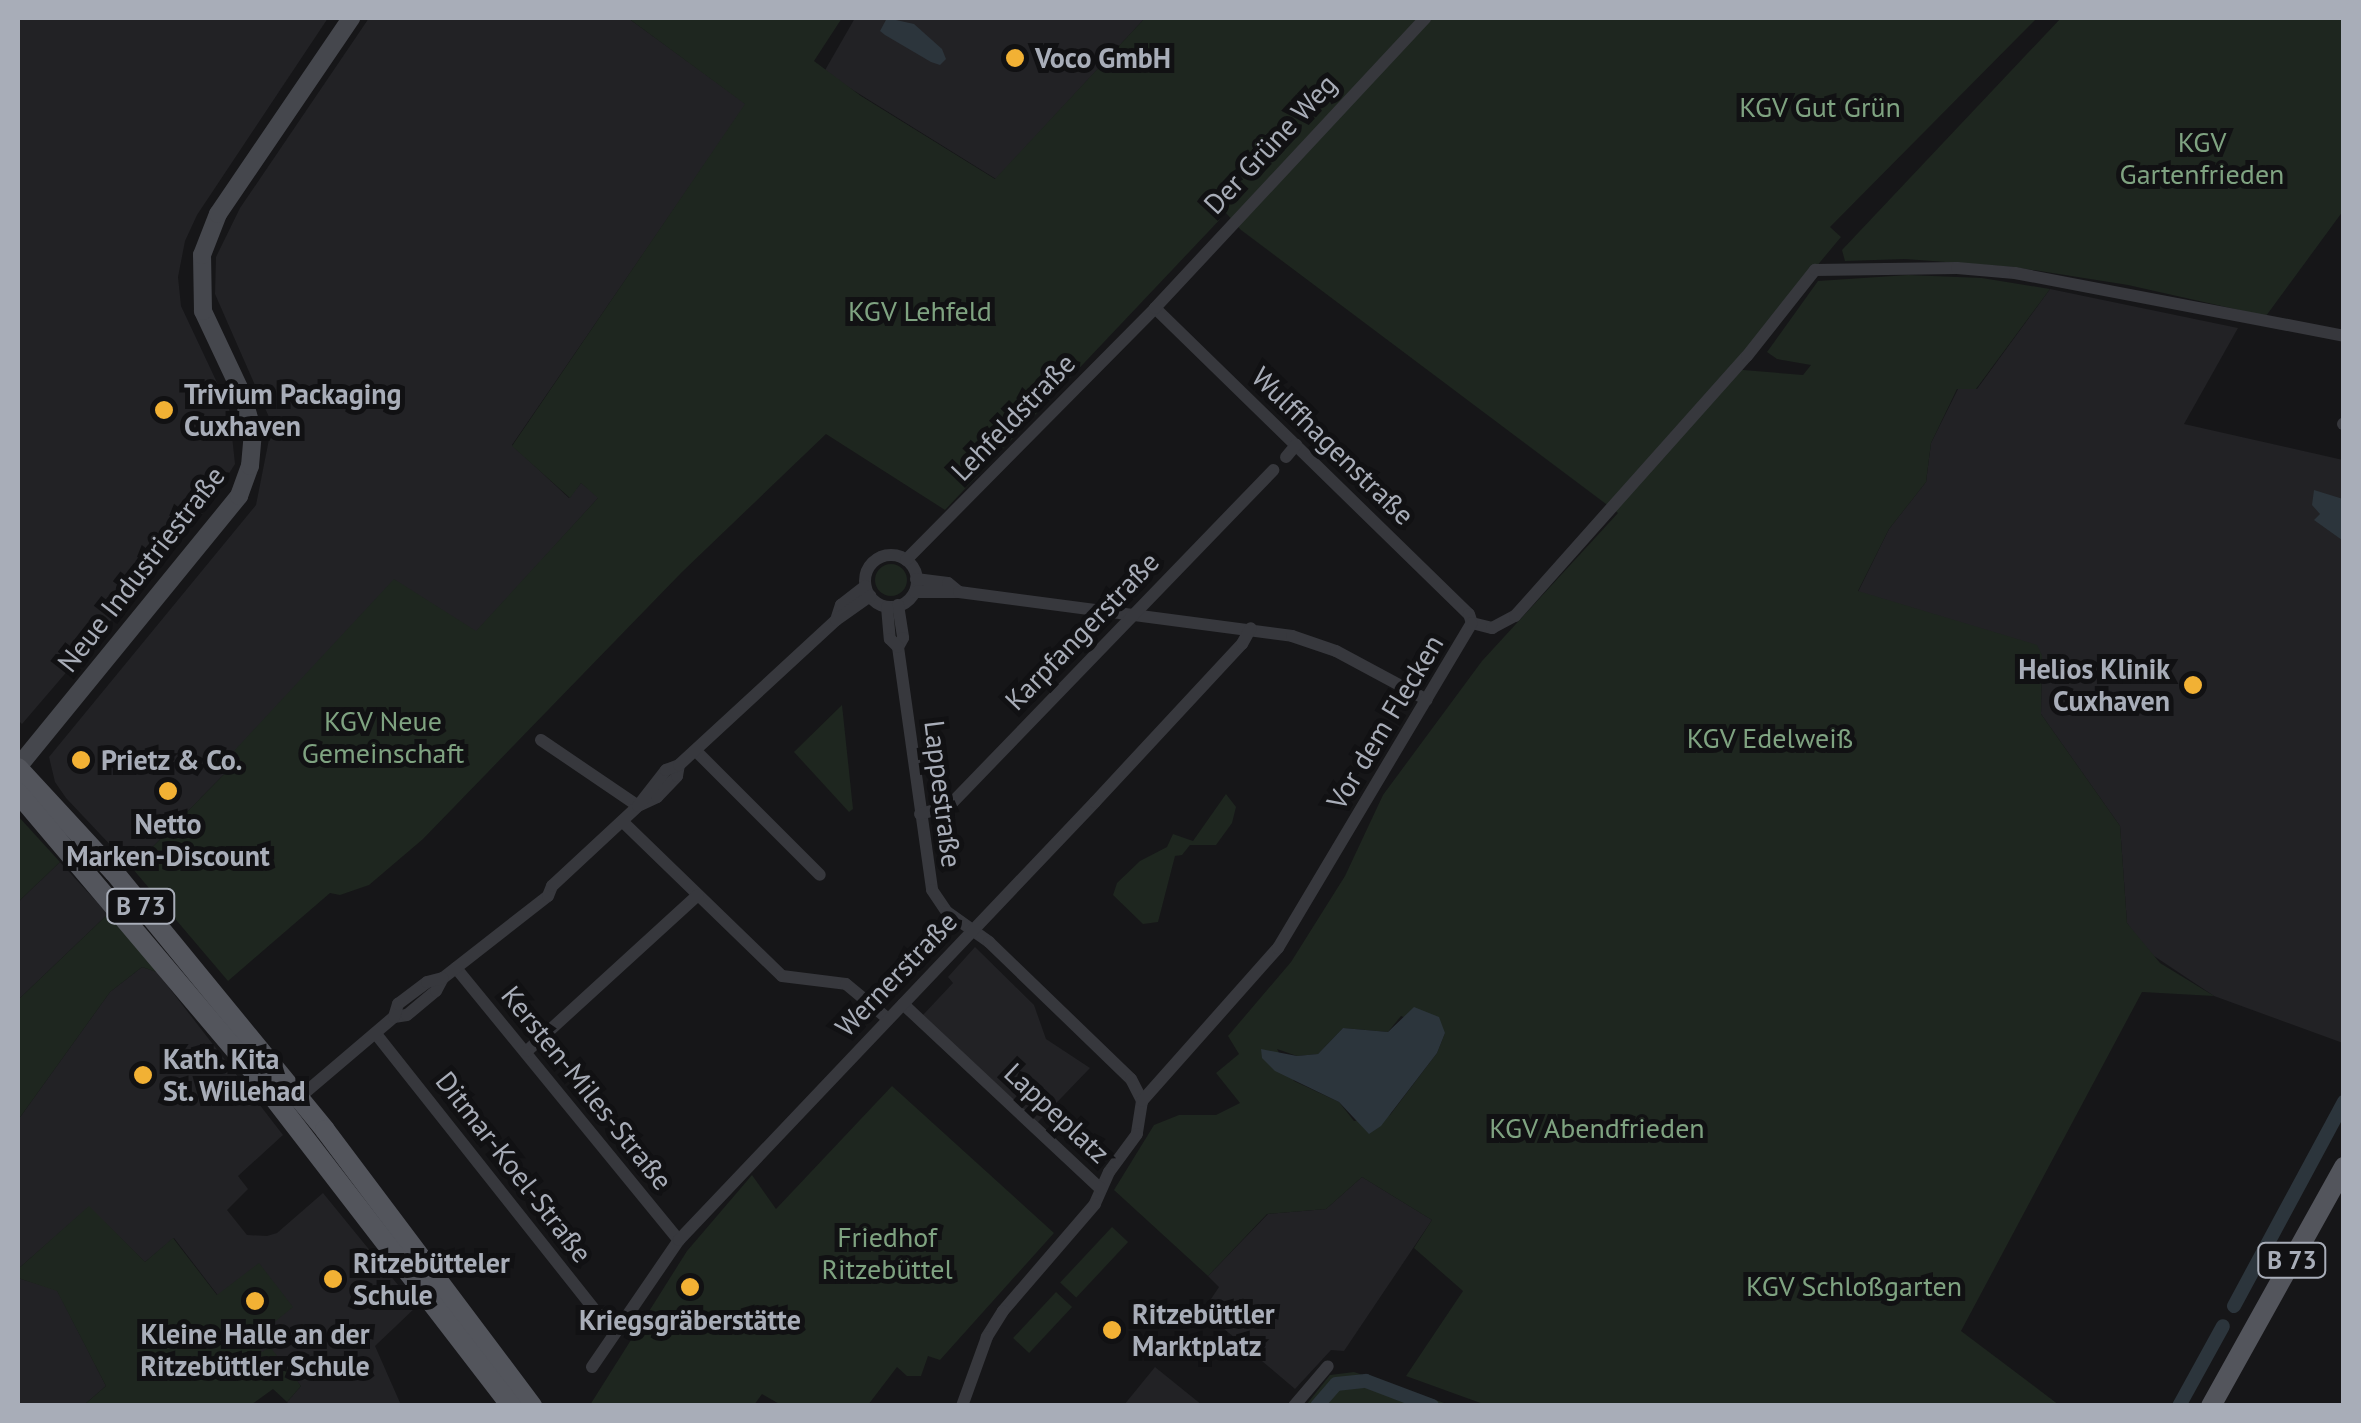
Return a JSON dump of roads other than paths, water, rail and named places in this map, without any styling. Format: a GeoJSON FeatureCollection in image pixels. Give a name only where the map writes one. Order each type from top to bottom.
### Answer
{"type":"FeatureCollection","features":[{"type":"Feature","properties":{"kind":"main road","name":"B 73"},"geometry":{"type":"LineString","coordinates":[[18,767],[114,872],[511,1406]]}},
{"type":"Feature","properties":{"kind":"main road","name":"B 73"},"geometry":{"type":"LineString","coordinates":[[18,792],[290,1105],[370,1187],[532,1406]]}},
{"type":"Feature","properties":{"kind":"main road","name":"B 73"},"geometry":{"type":"LineString","coordinates":[[2210,1406],[2344,1167]]}},
{"type":"Feature","properties":{"kind":"street","name":"Neue Industriestraße"},"geometry":{"type":"LineString","coordinates":[[18,767],[239,496],[253,454],[252,424],[203,310],[202,255],[218,214],[351,18]]}},
{"type":"Feature","properties":{"kind":"street","name":"Der Grüne Weg"},"geometry":{"type":"LineString","coordinates":[[1155,308],[1425,18]]}},
{"type":"Feature","properties":{"kind":"street","name":"Vor dem Flecken"},"geometry":{"type":"LineString","coordinates":[[1142,1101],[1278,948],[1472,623],[1492,628],[1515,616],[1747,356],[1815,270],[1957,268],[2015,273],[2344,336]]}},
{"type":"Feature","properties":{"kind":"street","name":"Wulffhagenstraße"},"geometry":{"type":"LineString","coordinates":[[1155,308],[1469,614],[1472,623]]}},
{"type":"Feature","properties":{"kind":"street","name":"Lehfeldstraße"},"geometry":{"type":"LineString","coordinates":[[906,560],[1155,308]]}},
{"type":"Feature","properties":{"kind":"street"},"geometry":{"type":"LineString","coordinates":[[1286,457],[1296,445]]}},
{"type":"Feature","properties":{"kind":"street","name":"Karpfangerstraße"},"geometry":{"type":"LineString","coordinates":[[920,814],[950,806],[1130,614],[1273,470]]}},
{"type":"Feature","properties":{"kind":"street"},"geometry":{"type":"LineString","coordinates":[[868,591],[867,571],[880,558],[906,560],[916,586]]}},
{"type":"Feature","properties":{"kind":"street"},"geometry":{"type":"LineString","coordinates":[[868,591],[893,606],[916,586],[1251,628],[1315,643],[1427,700]]}},
{"type":"Feature","properties":{"kind":"street"},"geometry":{"type":"LineString","coordinates":[[290,1105],[376,1034],[394,1017],[398,1004],[427,982],[443,978],[548,896],[552,886],[638,806],[657,797],[677,776],[680,765],[836,620],[842,606],[868,591]]}},
{"type":"Feature","properties":{"kind":"street","name":"Lappestraße"},"geometry":{"type":"LineString","coordinates":[[893,606],[903,638],[898,647],[932,890],[947,912],[973,930]]}},
{"type":"Feature","properties":{"kind":"street","name":"Wernerstraße"},"geometry":{"type":"LineString","coordinates":[[592,1367],[679,1240],[1215,673],[1251,628]]}},
{"type":"Feature","properties":{"kind":"street"},"geometry":{"type":"LineString","coordinates":[[541,740],[638,806]]}},
{"type":"Feature","properties":{"kind":"street"},"geometry":{"type":"LineString","coordinates":[[696,751],[820,874]]}},
{"type":"Feature","properties":{"kind":"street"},"geometry":{"type":"LineString","coordinates":[[622,822],[782,976],[846,984],[888,1018]]}},
{"type":"Feature","properties":{"kind":"street"},"geometry":{"type":"LineString","coordinates":[[528,1051],[698,895]]}},
{"type":"Feature","properties":{"kind":"street"},"geometry":{"type":"LineString","coordinates":[[973,930],[1131,1079],[1142,1101]]}},
{"type":"Feature","properties":{"kind":"street","name":"Kersten-Miles-Straße"},"geometry":{"type":"LineString","coordinates":[[456,968],[528,1051],[679,1240]]}},
{"type":"Feature","properties":{"kind":"street","name":"Lappeplatz"},"geometry":{"type":"LineString","coordinates":[[903,1004],[1101,1189],[1137,1134],[1142,1101]]}},
{"type":"Feature","properties":{"kind":"street","name":"Ditmar-Koel-Straße"},"geometry":{"type":"LineString","coordinates":[[376,1034],[598,1314],[617,1327]]}},
{"type":"Feature","properties":{"kind":"street"},"geometry":{"type":"LineString","coordinates":[[962,1406],[987,1337],[1003,1311],[1095,1204],[1101,1189]]}},
{"type":"Feature","properties":{"kind":"street"},"geometry":{"type":"LineString","coordinates":[[1294,1406],[1328,1366]]}},
{"type":"Feature","properties":{"kind":"waterway"},"geometry":{"type":"LineString","coordinates":[[2234,1306],[2344,1102]]}},
{"type":"Feature","properties":{"kind":"waterway"},"geometry":{"type":"LineString","coordinates":[[2179,1406],[2223,1326]]}},
{"type":"Feature","properties":{"kind":"waterway"},"geometry":{"type":"LineString","coordinates":[[1317,1406],[1336,1384],[1366,1381],[1432,1406]]}},
{"type":"Feature","properties":{"kind":"place","name":"Voco GmbH"},"geometry":{"type":"Point","coordinates":[1015,58]}},
{"type":"Feature","properties":{"kind":"place","name":"Trivium Packaging Cuxhaven"},"geometry":{"type":"Point","coordinates":[164,410]}},
{"type":"Feature","properties":{"kind":"place","name":"Helios Klinik Cuxhaven"},"geometry":{"type":"Point","coordinates":[2193,685]}},
{"type":"Feature","properties":{"kind":"place","name":"Prietz & Co."},"geometry":{"type":"Point","coordinates":[81,760]}},
{"type":"Feature","properties":{"kind":"place","name":"Netto Marken-Discount"},"geometry":{"type":"Point","coordinates":[168,791]}},
{"type":"Feature","properties":{"kind":"place","name":"Kath. Kita St. Willehad"},"geometry":{"type":"Point","coordinates":[143,1075]}},
{"type":"Feature","properties":{"kind":"place","name":"Ritzebütteler Schule"},"geometry":{"type":"Point","coordinates":[333,1279]}},
{"type":"Feature","properties":{"kind":"place","name":"Kriegsgräberstätte"},"geometry":{"type":"Point","coordinates":[690,1287]}},
{"type":"Feature","properties":{"kind":"place","name":"Kleine Halle an der Ritzebüttler Schule"},"geometry":{"type":"Point","coordinates":[255,1301]}},
{"type":"Feature","properties":{"kind":"place","name":"Ritzebüttler Marktplatz"},"geometry":{"type":"Point","coordinates":[1112,1330]}},
{"type":"Feature","properties":{"kind":"park label","name":"KGV Gut Grün"},"geometry":{"type":"Point","coordinates":[1820,107]}},
{"type":"Feature","properties":{"kind":"park label","name":"KGV Gartenfrieden"},"geometry":{"type":"Point","coordinates":[2202,158]}},
{"type":"Feature","properties":{"kind":"park label","name":"KGV Lehfeld"},"geometry":{"type":"Point","coordinates":[920,311]}},
{"type":"Feature","properties":{"kind":"park label","name":"KGV Neue Gemeinschaft"},"geometry":{"type":"Point","coordinates":[383,737]}},
{"type":"Feature","properties":{"kind":"park label","name":"KGV Edelweiß"},"geometry":{"type":"Point","coordinates":[1770,738]}},
{"type":"Feature","properties":{"kind":"park label","name":"KGV Abendfrieden"},"geometry":{"type":"Point","coordinates":[1597,1128]}},
{"type":"Feature","properties":{"kind":"park label","name":"Friedhof Ritzebüttel"},"geometry":{"type":"Point","coordinates":[887,1253]}},
{"type":"Feature","properties":{"kind":"park label","name":"KGV Schloßgarten"},"geometry":{"type":"Point","coordinates":[1854,1286]}}]}
